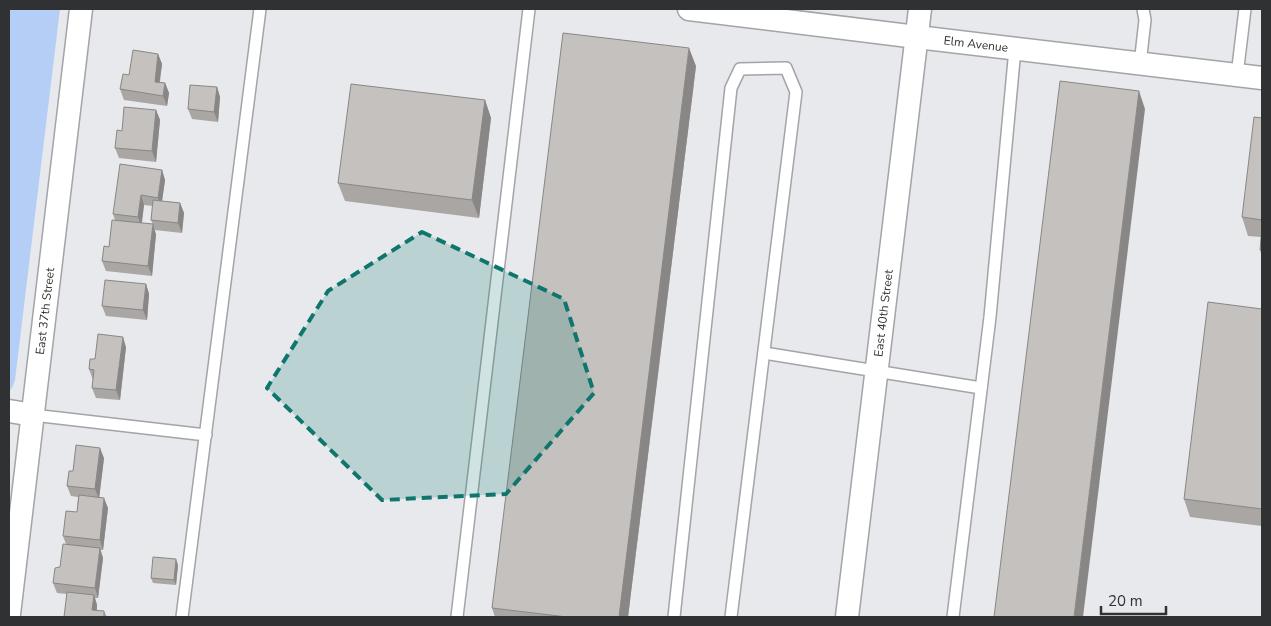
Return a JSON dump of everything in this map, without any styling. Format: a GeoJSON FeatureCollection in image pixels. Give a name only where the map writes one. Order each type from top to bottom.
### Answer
{"type":"FeatureCollection","features":[{"type":"Feature","properties":{"kind":"street","name":"East 37th Street"},"geometry":{"type":"LineString","coordinates":[[9,614],[80,9]]}},
{"type":"Feature","properties":{"kind":"street","name":"Elm Avenue"},"geometry":{"type":"LineString","coordinates":[[689,9],[917,38],[1262,78]]}},
{"type":"Feature","properties":{"kind":"street","name":"East 40th Street"},"geometry":{"type":"LineString","coordinates":[[847,617],[920,9]]}},
{"type":"Feature","properties":{"kind":"street"},"geometry":{"type":"LineString","coordinates":[[9,411],[33,415]]}},
{"type":"Feature","properties":{"kind":"lane"},"geometry":{"type":"LineString","coordinates":[[182,617],[260,9]]}},
{"type":"Feature","properties":{"kind":"lane"},"geometry":{"type":"LineString","coordinates":[[457,617],[529,9]]}},
{"type":"Feature","properties":{"kind":"lane"},"geometry":{"type":"LineString","coordinates":[[1140,64],[1145,20],[1143,9]]}},
{"type":"Feature","properties":{"kind":"lane"},"geometry":{"type":"LineString","coordinates":[[1237,75],[1245,9]]}},
{"type":"Feature","properties":{"kind":"lane"},"geometry":{"type":"LineString","coordinates":[[953,617],[990,317],[1016,49]]}},
{"type":"Feature","properties":{"kind":"lane"},"geometry":{"type":"LineString","coordinates":[[674,617],[731,88],[740,69],[786,68],[796,92],[731,617]]}},
{"type":"Feature","properties":{"kind":"lane"},"geometry":{"type":"LineString","coordinates":[[764,353],[981,388]]}},
{"type":"Feature","properties":{"kind":"lane"},"geometry":{"type":"LineString","coordinates":[[33,415],[206,435]]}},
{"type":"Feature","properties":{"kind":"highlighted area"},"geometry":{"type":"Polygon","coordinates":[[[422,232],[564,299],[594,393],[506,494],[382,500],[267,388],[328,291],[422,232]]]}},
{"type":"Feature","properties":{"kind":"shaded area"},"geometry":{"type":"Polygon","coordinates":[[[9,9],[60,9],[15,380],[9,391],[9,9]]]}},
{"type":"Feature","properties":{"kind":"building"},"geometry":{"type":"Polygon","coordinates":[[[563,33],[689,48],[619,617],[567,617],[492,608],[563,33]]]}},
{"type":"Feature","properties":{"kind":"building"},"geometry":{"type":"Polygon","coordinates":[[[133,50],[158,54],[155,82],[165,83],[163,96],[120,89],[123,74],[129,75],[133,50]]]}},
{"type":"Feature","properties":{"kind":"building"},"geometry":{"type":"Polygon","coordinates":[[[1060,81],[1139,91],[1074,617],[994,617],[1060,81]]]}},
{"type":"Feature","properties":{"kind":"building"},"geometry":{"type":"Polygon","coordinates":[[[351,84],[485,100],[472,200],[338,183],[351,84]]]}},
{"type":"Feature","properties":{"kind":"building"},"geometry":{"type":"Polygon","coordinates":[[[190,85],[217,87],[214,112],[188,109],[190,85]]]}},
{"type":"Feature","properties":{"kind":"building"},"geometry":{"type":"Polygon","coordinates":[[[124,107],[156,110],[152,151],[115,148],[117,130],[122,131],[124,107]]]}},
{"type":"Feature","properties":{"kind":"building"},"geometry":{"type":"Polygon","coordinates":[[[1254,117],[1262,118],[1262,220],[1242,217],[1254,117]]]}},
{"type":"Feature","properties":{"kind":"building"},"geometry":{"type":"Polygon","coordinates":[[[120,164],[162,170],[158,198],[141,195],[138,217],[113,214],[120,164]]]}},
{"type":"Feature","properties":{"kind":"building"},"geometry":{"type":"Polygon","coordinates":[[[153,200],[180,203],[178,223],[151,220],[153,200]]]}},
{"type":"Feature","properties":{"kind":"building"},"geometry":{"type":"Polygon","coordinates":[[[112,220],[153,224],[148,266],[102,261],[104,246],[109,247],[112,220]]]}},
{"type":"Feature","properties":{"kind":"building"},"geometry":{"type":"Polygon","coordinates":[[[1262,228],[1262,250],[1260,250],[1262,228]]]}},
{"type":"Feature","properties":{"kind":"building"},"geometry":{"type":"Polygon","coordinates":[[[105,280],[146,284],[143,310],[102,306],[105,280]]]}},
{"type":"Feature","properties":{"kind":"building"},"geometry":{"type":"Polygon","coordinates":[[[1208,302],[1262,309],[1262,509],[1184,499],[1208,302]]]}},
{"type":"Feature","properties":{"kind":"building"},"geometry":{"type":"Polygon","coordinates":[[[98,334],[123,337],[116,390],[92,388],[94,370],[89,369],[90,359],[95,359],[98,334]]]}},
{"type":"Feature","properties":{"kind":"building"},"geometry":{"type":"Polygon","coordinates":[[[76,445],[100,448],[95,489],[67,486],[69,471],[73,471],[76,445]]]}},
{"type":"Feature","properties":{"kind":"building"},"geometry":{"type":"Polygon","coordinates":[[[79,495],[104,498],[100,540],[63,536],[66,511],[77,512],[79,495]]]}},
{"type":"Feature","properties":{"kind":"building"},"geometry":{"type":"Polygon","coordinates":[[[63,544],[100,548],[95,588],[53,583],[55,568],[60,567],[63,544]]]}},
{"type":"Feature","properties":{"kind":"building"},"geometry":{"type":"Polygon","coordinates":[[[153,557],[176,559],[174,580],[151,578],[153,557]]]}},
{"type":"Feature","properties":{"kind":"building"},"geometry":{"type":"Polygon","coordinates":[[[67,592],[94,595],[92,610],[104,611],[104,617],[64,617],[67,592]]]}}]}
